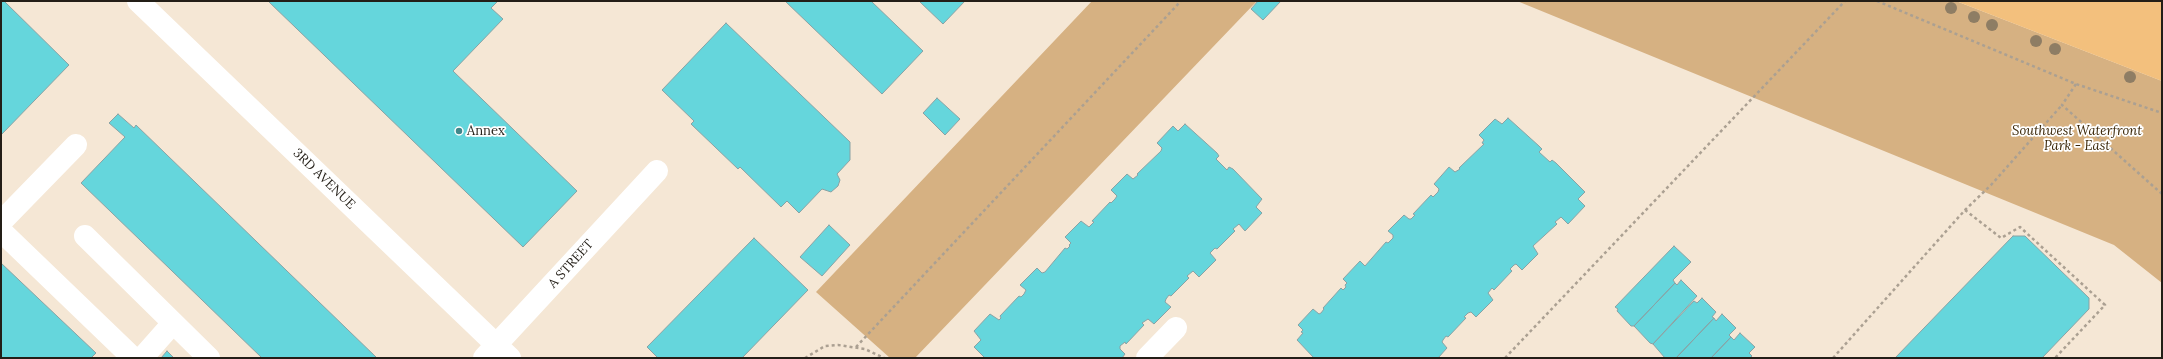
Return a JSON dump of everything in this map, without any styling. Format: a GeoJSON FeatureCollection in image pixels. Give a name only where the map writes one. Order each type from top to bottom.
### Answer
{"type":"FeatureCollection","features":[{"type":"Feature","properties":{"kind":"street","name":"3RD AVENUE"},"geometry":{"type":"LineString","coordinates":[[138,1],[497,354]]}},
{"type":"Feature","properties":{"kind":"street"},"geometry":{"type":"LineString","coordinates":[[1,222],[76,145]]}},
{"type":"Feature","properties":{"kind":"street","name":"A STREET"},"geometry":{"type":"LineString","coordinates":[[497,354],[657,171]]}},
{"type":"Feature","properties":{"kind":"street"},"geometry":{"type":"LineString","coordinates":[[1,231],[133,358]]}},
{"type":"Feature","properties":{"kind":"street"},"geometry":{"type":"LineString","coordinates":[[86,236],[210,358]]}},
{"type":"Feature","properties":{"kind":"street"},"geometry":{"type":"LineString","coordinates":[[142,358],[173,323]]}},
{"type":"Feature","properties":{"kind":"street"},"geometry":{"type":"LineString","coordinates":[[1147,358],[1176,328]]}},
{"type":"Feature","properties":{"kind":"path"},"geometry":{"type":"LineString","coordinates":[[856,347],[1181,1]]}},
{"type":"Feature","properties":{"kind":"path"},"geometry":{"type":"LineString","coordinates":[[1505,358],[1845,1]]}},
{"type":"Feature","properties":{"kind":"path"},"geometry":{"type":"LineString","coordinates":[[1877,1],[2076,84],[2162,113]]}},
{"type":"Feature","properties":{"kind":"path"},"geometry":{"type":"LineString","coordinates":[[1833,358],[1965,210],[1991,185],[2062,105],[2076,84]]}},
{"type":"Feature","properties":{"kind":"path"},"geometry":{"type":"LineString","coordinates":[[2062,105],[2162,194]]}},
{"type":"Feature","properties":{"kind":"path"},"geometry":{"type":"LineString","coordinates":[[1965,210],[2001,238],[2020,227],[2105,305],[2054,358]]}},
{"type":"Feature","properties":{"kind":"path"},"geometry":{"type":"LineString","coordinates":[[805,358],[825,346],[838,345],[856,347],[884,358]]}},
{"type":"Feature","properties":{"kind":"green space"},"geometry":{"type":"Polygon","coordinates":[[[1092,1],[1257,1],[915,358],[890,358],[816,292],[1092,1]]]}},
{"type":"Feature","properties":{"kind":"green space","name":"Southwest Waterfront Park - East"},"geometry":{"type":"Polygon","coordinates":[[[1517,1],[1956,1],[2162,81],[2162,283],[2114,245],[1517,1]]]}},
{"type":"Feature","properties":{"kind":"shaded area"},"geometry":{"type":"Polygon","coordinates":[[[1956,1],[2162,1],[2162,81],[1956,1]]]}},
{"type":"Feature","properties":{"kind":"building"},"geometry":{"type":"Polygon","coordinates":[[[1,1],[4,1],[69,65],[1,135],[1,1]]]}},
{"type":"Feature","properties":{"kind":"building","name":"Annex"},"geometry":{"type":"Polygon","coordinates":[[[268,1],[498,1],[491,8],[503,19],[453,71],[577,191],[523,247],[268,1]]]}},
{"type":"Feature","properties":{"kind":"building"},"geometry":{"type":"Polygon","coordinates":[[[785,1],[871,1],[923,51],[882,94],[785,1]]]}},
{"type":"Feature","properties":{"kind":"building"},"geometry":{"type":"Polygon","coordinates":[[[919,1],[965,1],[943,24],[919,1]]]}},
{"type":"Feature","properties":{"kind":"building"},"geometry":{"type":"Polygon","coordinates":[[[1258,1],[1281,1],[1263,20],[1251,9],[1258,1]]]}},
{"type":"Feature","properties":{"kind":"building"},"geometry":{"type":"Polygon","coordinates":[[[726,23],[850,142],[850,160],[837,174],[840,180],[838,186],[831,192],[822,189],[799,213],[787,201],[781,207],[740,167],[738,169],[691,124],[694,121],[662,90],[726,23]]]}},
{"type":"Feature","properties":{"kind":"building"},"geometry":{"type":"Polygon","coordinates":[[[937,98],[960,119],[945,135],[923,113],[937,98]]]}},
{"type":"Feature","properties":{"kind":"building"},"geometry":{"type":"Polygon","coordinates":[[[118,114],[134,128],[136,125],[377,358],[262,358],[81,183],[125,137],[109,123],[118,114]]]}},
{"type":"Feature","properties":{"kind":"building"},"geometry":{"type":"Polygon","coordinates":[[[1508,118],[1542,149],[1539,152],[1550,162],[1552,160],[1556,163],[1585,192],[1578,199],[1585,206],[1568,224],[1561,217],[1555,222],[1557,224],[1533,246],[1538,254],[1522,270],[1516,264],[1514,265],[1510,269],[1512,271],[1494,290],[1492,288],[1488,293],[1493,300],[1476,317],[1471,312],[1468,313],[1464,317],[1466,318],[1448,337],[1446,336],[1442,342],[1447,348],[1438,358],[1314,358],[1297,340],[1303,333],[1301,332],[1303,330],[1298,325],[1313,309],[1319,314],[1321,313],[1324,309],[1323,308],[1341,288],[1343,290],[1346,287],[1345,285],[1347,283],[1343,279],[1360,261],[1365,266],[1386,242],[1388,243],[1393,238],[1393,235],[1388,231],[1404,215],[1411,219],[1415,215],[1413,214],[1431,195],[1433,197],[1438,192],[1439,189],[1434,184],[1449,167],[1455,172],[1460,169],[1459,168],[1484,144],[1482,143],[1484,140],[1479,135],[1495,119],[1502,124],[1508,118]]]}},
{"type":"Feature","properties":{"kind":"building"},"geometry":{"type":"Polygon","coordinates":[[[1185,124],[1217,153],[1219,156],[1216,159],[1227,170],[1229,167],[1233,169],[1262,199],[1256,207],[1262,213],[1245,231],[1239,224],[1233,229],[1235,231],[1217,249],[1215,248],[1210,253],[1216,260],[1199,277],[1193,271],[1187,276],[1189,278],[1166,299],[1165,302],[1171,307],[1154,324],[1148,319],[1142,323],[1144,325],[1126,344],[1125,342],[1120,346],[1120,349],[1125,354],[1122,358],[985,358],[974,347],[981,340],[974,331],[990,314],[999,320],[1001,318],[1000,316],[1019,296],[1021,297],[1024,294],[1026,290],[1020,285],[1037,268],[1042,273],[1045,272],[1065,248],[1067,249],[1070,246],[1069,245],[1071,243],[1065,237],[1081,221],[1089,227],[1094,222],[1092,221],[1117,196],[1111,190],[1127,174],[1133,179],[1138,175],[1137,174],[1161,151],[1162,148],[1157,143],[1173,126],[1178,131],[1185,124]]]}},
{"type":"Feature","properties":{"kind":"building"},"geometry":{"type":"Polygon","coordinates":[[[829,225],[850,245],[822,276],[800,257],[829,225]]]}},
{"type":"Feature","properties":{"kind":"building"},"geometry":{"type":"Polygon","coordinates":[[[2013,236],[2025,236],[2089,298],[2089,309],[2042,358],[1895,358],[2013,236]]]}},
{"type":"Feature","properties":{"kind":"building"},"geometry":{"type":"Polygon","coordinates":[[[754,238],[808,290],[742,358],[658,358],[647,347],[754,238]]]}},
{"type":"Feature","properties":{"kind":"building"},"geometry":{"type":"Polygon","coordinates":[[[1674,246],[1691,262],[1673,280],[1675,283],[1634,326],[1631,326],[1615,307],[1674,246]]]}},
{"type":"Feature","properties":{"kind":"building"},"geometry":{"type":"Polygon","coordinates":[[[1,263],[96,353],[91,358],[1,358],[1,263]]]}},
{"type":"Feature","properties":{"kind":"building"},"geometry":{"type":"Polygon","coordinates":[[[1681,280],[1697,296],[1653,344],[1650,343],[1634,326],[1675,283],[1677,285],[1681,280]]]}},
{"type":"Feature","properties":{"kind":"building"},"geometry":{"type":"Polygon","coordinates":[[[1702,298],[1716,312],[1712,317],[1714,318],[1676,358],[1665,358],[1653,344],[1694,301],[1697,303],[1702,298]]]}},
{"type":"Feature","properties":{"kind":"building"},"geometry":{"type":"Polygon","coordinates":[[[1722,314],[1736,328],[1729,335],[1731,337],[1711,358],[1676,358],[1714,318],[1716,321],[1722,314]]]}},
{"type":"Feature","properties":{"kind":"building"},"geometry":{"type":"Polygon","coordinates":[[[1740,333],[1755,347],[1749,353],[1752,356],[1750,358],[1711,358],[1731,337],[1734,340],[1740,333]]]}},
{"type":"Feature","properties":{"kind":"building"},"geometry":{"type":"Polygon","coordinates":[[[167,351],[174,358],[161,358],[167,351]]]}},
{"type":"Feature","properties":{"kind":"place","name":"Annex"},"geometry":{"type":"Point","coordinates":[459,131]}}]}
